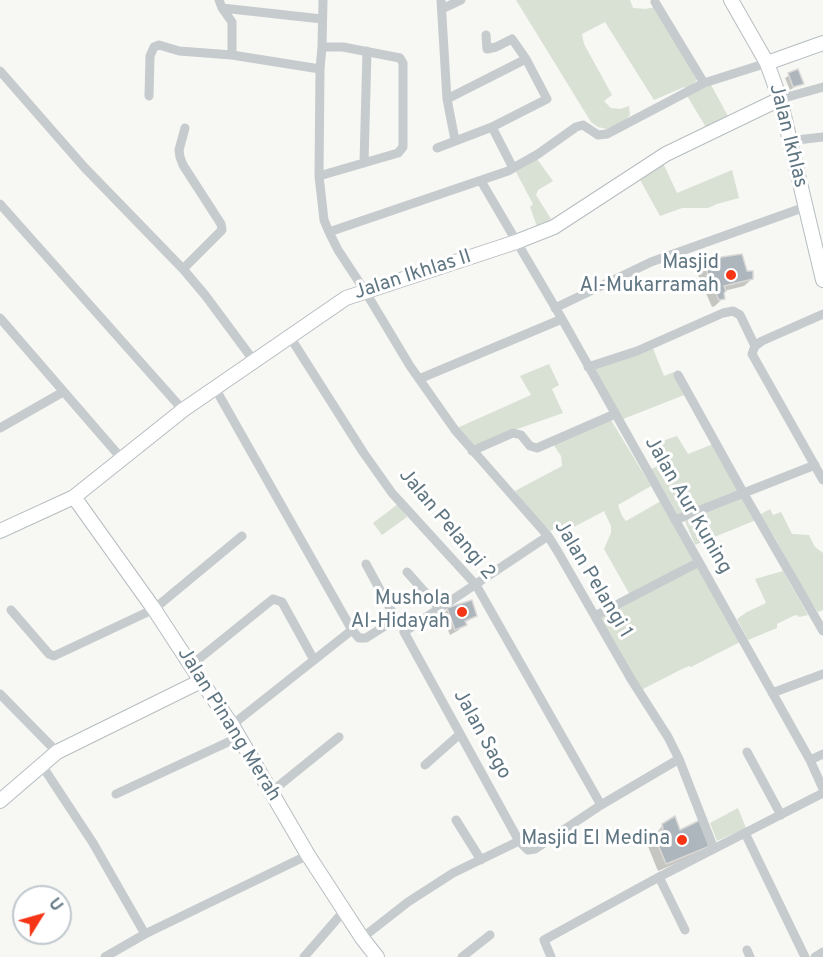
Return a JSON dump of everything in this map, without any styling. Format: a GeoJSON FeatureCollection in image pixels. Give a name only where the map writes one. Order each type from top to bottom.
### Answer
{"type":"FeatureCollection","features":[{"type":"Feature","properties":{"kind":"street","name":"Jalan Pelangi 1"},"geometry":{"type":"LineString","coordinates":[[323,0],[319,176],[324,220],[329,232],[419,379],[472,451],[548,536],[631,679],[668,737],[714,849]]}},
{"type":"Feature","properties":{"kind":"street"},"geometry":{"type":"LineString","coordinates":[[455,140],[447,99],[441,5],[461,0]]}},
{"type":"Feature","properties":{"kind":"street","name":"Jalan Ikhlas"},"geometry":{"type":"LineString","coordinates":[[731,0],[767,63],[780,99],[788,141],[823,280]]}},
{"type":"Feature","properties":{"kind":"street"},"geometry":{"type":"LineString","coordinates":[[655,2],[704,83]]}},
{"type":"Feature","properties":{"kind":"street"},"geometry":{"type":"LineString","coordinates":[[220,4],[322,19]]}},
{"type":"Feature","properties":{"kind":"street"},"geometry":{"type":"LineString","coordinates":[[220,4],[232,22],[232,55]]}},
{"type":"Feature","properties":{"kind":"street"},"geometry":{"type":"LineString","coordinates":[[437,148],[492,127],[547,99],[526,59],[512,39],[487,49],[486,36]]}},
{"type":"Feature","properties":{"kind":"street"},"geometry":{"type":"LineString","coordinates":[[329,232],[513,168],[538,154],[576,126],[583,125],[598,135],[607,134],[704,83],[823,43]]}},
{"type":"Feature","properties":{"kind":"street"},"geometry":{"type":"LineString","coordinates":[[148,96],[150,56],[154,47],[159,45],[185,52],[232,55],[320,69]]}},
{"type":"Feature","properties":{"kind":"street"},"geometry":{"type":"LineString","coordinates":[[319,176],[398,153],[404,147],[403,63],[400,58],[343,46],[322,46]]}},
{"type":"Feature","properties":{"kind":"street"},"geometry":{"type":"LineString","coordinates":[[364,163],[367,51]]}},
{"type":"Feature","properties":{"kind":"street"},"geometry":{"type":"LineString","coordinates":[[447,99],[526,59]]}},
{"type":"Feature","properties":{"kind":"street"},"geometry":{"type":"LineString","coordinates":[[0,71],[84,167],[183,269],[254,361]]}},
{"type":"Feature","properties":{"kind":"street"},"geometry":{"type":"LineString","coordinates":[[780,99],[823,87]]}},
{"type":"Feature","properties":{"kind":"street","name":"Jalan Ikhlas II"},"geometry":{"type":"LineString","coordinates":[[0,531],[74,497],[183,410],[346,298],[516,242],[554,226],[666,154],[780,99]]}},
{"type":"Feature","properties":{"kind":"street"},"geometry":{"type":"LineString","coordinates":[[492,127],[513,168]]}},
{"type":"Feature","properties":{"kind":"street"},"geometry":{"type":"LineString","coordinates":[[183,269],[222,230],[221,224],[180,157],[179,150],[185,128]]}},
{"type":"Feature","properties":{"kind":"street"},"geometry":{"type":"LineString","coordinates":[[788,141],[823,137]]}},
{"type":"Feature","properties":{"kind":"street","name":"Jalan Aur Kuning"},"geometry":{"type":"LineString","coordinates":[[481,181],[699,562],[810,760],[823,791]]}},
{"type":"Feature","properties":{"kind":"street"},"geometry":{"type":"LineString","coordinates":[[0,204],[183,410]]}},
{"type":"Feature","properties":{"kind":"street"},"geometry":{"type":"LineString","coordinates":[[555,308],[658,259],[805,207]]}},
{"type":"Feature","properties":{"kind":"street"},"geometry":{"type":"LineString","coordinates":[[588,367],[637,351],[723,313],[733,311],[740,315],[755,346],[753,358],[823,480]]}},
{"type":"Feature","properties":{"kind":"street"},"geometry":{"type":"LineString","coordinates":[[755,346],[762,340],[823,314]]}},
{"type":"Feature","properties":{"kind":"street"},"geometry":{"type":"LineString","coordinates":[[0,318],[122,459]]}},
{"type":"Feature","properties":{"kind":"street"},"geometry":{"type":"LineString","coordinates":[[419,379],[562,319]]}},
{"type":"Feature","properties":{"kind":"street","name":"Jalan Pelangi 2"},"geometry":{"type":"LineString","coordinates":[[290,337],[363,452],[392,493],[476,585],[601,805]]}},
{"type":"Feature","properties":{"kind":"street"},"geometry":{"type":"LineString","coordinates":[[678,375],[823,631]]}},
{"type":"Feature","properties":{"kind":"street"},"geometry":{"type":"LineString","coordinates":[[215,388],[352,630],[359,638],[366,638],[396,620]]}},
{"type":"Feature","properties":{"kind":"street"},"geometry":{"type":"LineString","coordinates":[[0,428],[63,392]]}},
{"type":"Feature","properties":{"kind":"street"},"geometry":{"type":"LineString","coordinates":[[472,451],[513,433],[521,435],[530,446],[537,448],[615,414]]}},
{"type":"Feature","properties":{"kind":"street"},"geometry":{"type":"LineString","coordinates":[[675,520],[744,495],[815,465]]}},
{"type":"Feature","properties":{"kind":"street","name":"Jalan Pinang Merah"},"geometry":{"type":"LineString","coordinates":[[74,497],[154,609],[190,666],[236,731],[308,855],[377,957]]}},
{"type":"Feature","properties":{"kind":"street"},"geometry":{"type":"LineString","coordinates":[[11,610],[49,654],[54,656],[154,609],[242,536]]}},
{"type":"Feature","properties":{"kind":"street"},"geometry":{"type":"LineString","coordinates":[[404,632],[548,536]]}},
{"type":"Feature","properties":{"kind":"street"},"geometry":{"type":"LineString","coordinates":[[595,616],[699,562]]}},
{"type":"Feature","properties":{"kind":"street","name":"Jalan Sago"},"geometry":{"type":"LineString","coordinates":[[366,564],[519,841]]}},
{"type":"Feature","properties":{"kind":"street"},"geometry":{"type":"LineString","coordinates":[[407,572],[439,608]]}},
{"type":"Feature","properties":{"kind":"street"},"geometry":{"type":"LineString","coordinates":[[190,666],[273,599],[282,602],[314,660]]}},
{"type":"Feature","properties":{"kind":"street"},"geometry":{"type":"LineString","coordinates":[[116,794],[236,731],[314,660],[352,630]]}},
{"type":"Feature","properties":{"kind":"street"},"geometry":{"type":"LineString","coordinates":[[772,693],[823,674]]}},
{"type":"Feature","properties":{"kind":"street"},"geometry":{"type":"LineString","coordinates":[[0,801],[57,752],[201,681]]}},
{"type":"Feature","properties":{"kind":"street"},"geometry":{"type":"LineString","coordinates":[[0,694],[57,752]]}},
{"type":"Feature","properties":{"kind":"street"},"geometry":{"type":"LineString","coordinates":[[425,765],[460,734]]}},
{"type":"Feature","properties":{"kind":"street"},"geometry":{"type":"LineString","coordinates":[[271,792],[339,737]]}},
{"type":"Feature","properties":{"kind":"street"},"geometry":{"type":"LineString","coordinates":[[747,752],[781,815]]}},
{"type":"Feature","properties":{"kind":"street"},"geometry":{"type":"LineString","coordinates":[[810,760],[823,754]]}},
{"type":"Feature","properties":{"kind":"street"},"geometry":{"type":"LineString","coordinates":[[362,938],[408,902],[453,873],[519,841],[528,850],[535,849],[601,805],[678,759]]}},
{"type":"Feature","properties":{"kind":"street"},"geometry":{"type":"LineString","coordinates":[[41,764],[93,843],[145,934]]}},
{"type":"Feature","properties":{"kind":"street"},"geometry":{"type":"LineString","coordinates":[[551,957],[544,940],[823,791]]}},
{"type":"Feature","properties":{"kind":"street"},"geometry":{"type":"LineString","coordinates":[[456,820],[481,860]]}},
{"type":"Feature","properties":{"kind":"street"},"geometry":{"type":"LineString","coordinates":[[745,832],[805,957]]}},
{"type":"Feature","properties":{"kind":"street"},"geometry":{"type":"LineString","coordinates":[[105,957],[145,934],[308,855]]}},
{"type":"Feature","properties":{"kind":"street"},"geometry":{"type":"LineString","coordinates":[[659,877],[685,930]]}},
{"type":"Feature","properties":{"kind":"street"},"geometry":{"type":"LineString","coordinates":[[304,957],[344,911]]}},
{"type":"Feature","properties":{"kind":"street"},"geometry":{"type":"LineString","coordinates":[[462,957],[490,935]]}},
{"type":"Feature","properties":{"kind":"street"},"geometry":{"type":"LineString","coordinates":[[815,957],[823,952]]}},
{"type":"Feature","properties":{"kind":"shaded area"},"geometry":{"type":"Polygon","coordinates":[[[516,0],[630,0],[633,8],[655,7],[697,80],[686,89],[684,87],[654,100],[605,22],[582,34],[584,44],[612,95],[604,101],[611,108],[620,109],[629,106],[630,115],[625,121],[607,129],[598,127],[591,122],[516,0]]]}},
{"type":"Feature","properties":{"kind":"shaded area"},"geometry":{"type":"Polygon","coordinates":[[[710,83],[729,118],[707,129],[686,94],[710,83]]]}},
{"type":"Feature","properties":{"kind":"shaded area"},"geometry":{"type":"Polygon","coordinates":[[[537,159],[553,181],[538,190],[536,195],[551,219],[538,229],[530,207],[533,204],[516,172],[537,159]]]}},
{"type":"Feature","properties":{"kind":"shaded area"},"geometry":{"type":"Polygon","coordinates":[[[663,163],[677,193],[732,170],[739,198],[708,208],[682,208],[660,216],[639,178],[663,163]]]}},
{"type":"Feature","properties":{"kind":"shaded area"},"geometry":{"type":"Polygon","coordinates":[[[652,346],[664,376],[674,372],[687,394],[623,419],[593,369],[652,346]]]}},
{"type":"Feature","properties":{"kind":"shaded area"},"geometry":{"type":"Polygon","coordinates":[[[549,364],[559,385],[552,389],[563,413],[473,447],[457,428],[531,395],[520,376],[549,364]]]}},
{"type":"Feature","properties":{"kind":"shaded area"},"geometry":{"type":"Polygon","coordinates":[[[611,420],[651,486],[618,505],[622,516],[626,521],[661,501],[693,560],[630,595],[604,549],[611,533],[611,526],[604,511],[570,529],[567,524],[550,531],[530,511],[515,491],[562,466],[561,456],[553,444],[611,420]]]}},
{"type":"Feature","properties":{"kind":"shaded area"},"geometry":{"type":"Polygon","coordinates":[[[677,436],[688,454],[713,444],[740,491],[678,515],[651,469],[658,466],[648,446],[677,436]]]}},
{"type":"Feature","properties":{"kind":"shaded area"},"geometry":{"type":"Polygon","coordinates":[[[743,497],[756,520],[695,545],[685,521],[743,497]]]}},
{"type":"Feature","properties":{"kind":"shaded area"},"geometry":{"type":"Polygon","coordinates":[[[398,504],[407,517],[382,535],[373,523],[398,504]]]}},
{"type":"Feature","properties":{"kind":"shaded area"},"geometry":{"type":"Polygon","coordinates":[[[770,509],[773,515],[781,512],[792,534],[809,535],[815,547],[823,553],[823,610],[818,612],[808,598],[767,526],[761,514],[770,509]]]}},
{"type":"Feature","properties":{"kind":"shaded area"},"geometry":{"type":"Polygon","coordinates":[[[697,566],[740,642],[641,690],[600,618],[697,566]]]}},
{"type":"Feature","properties":{"kind":"shaded area"},"geometry":{"type":"Polygon","coordinates":[[[783,571],[808,615],[793,616],[777,624],[777,628],[748,640],[737,619],[766,603],[755,579],[783,571]]]}},
{"type":"Feature","properties":{"kind":"shaded area"},"geometry":{"type":"Polygon","coordinates":[[[738,808],[746,828],[717,841],[710,823],[738,808]]]}},
{"type":"Feature","properties":{"kind":"building"},"geometry":{"type":"Polygon","coordinates":[[[798,69],[804,84],[793,87],[788,73],[798,69]]]}},
{"type":"Feature","properties":{"kind":"building","name":"Masjid Al-Mukarramah"},"geometry":{"type":"Polygon","coordinates":[[[742,254],[747,271],[753,271],[753,279],[724,286],[725,299],[719,300],[702,260],[742,254]]]}},
{"type":"Feature","properties":{"kind":"building","name":"Mushola Al-Hidayah"},"geometry":{"type":"Polygon","coordinates":[[[472,600],[477,616],[465,621],[467,625],[455,630],[447,608],[472,600]]]}},
{"type":"Feature","properties":{"kind":"building","name":"Masjid El Medina"},"geometry":{"type":"Polygon","coordinates":[[[675,816],[680,830],[700,820],[710,846],[666,864],[654,835],[663,829],[662,824],[675,816]]]}},
{"type":"Feature","properties":{"kind":"place","name":"Masjid Al-Mukarramah"},"geometry":{"type":"Point","coordinates":[731,275]}},
{"type":"Feature","properties":{"kind":"place","name":"Mushola Al-Hidayah"},"geometry":{"type":"Point","coordinates":[462,612]}},
{"type":"Feature","properties":{"kind":"place","name":"Masjid El Medina"},"geometry":{"type":"Point","coordinates":[682,840]}}]}
